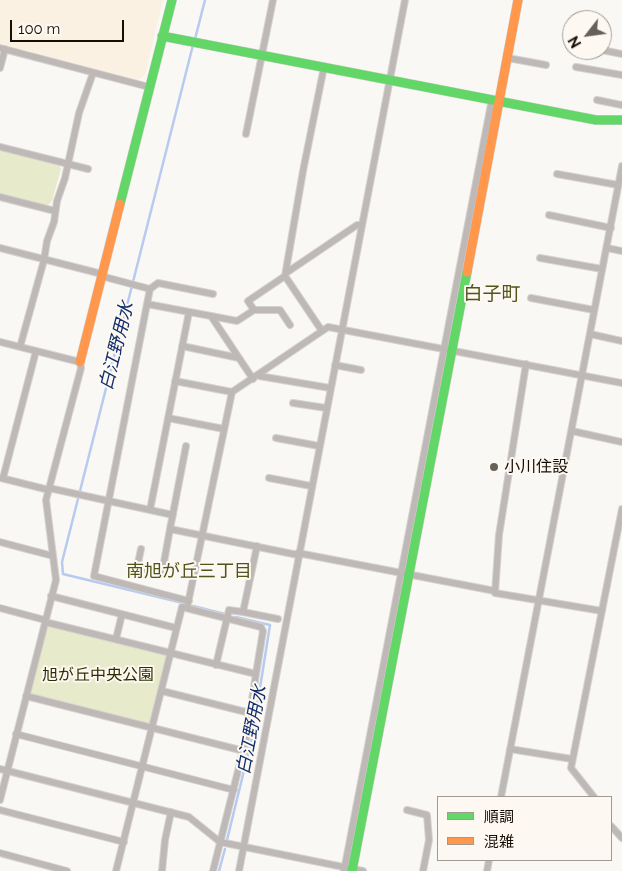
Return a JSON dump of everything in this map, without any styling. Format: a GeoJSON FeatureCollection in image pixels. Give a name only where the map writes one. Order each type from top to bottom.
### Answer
{"type":"FeatureCollection","features":[{"type":"Feature","properties":{"kind":"street"},"geometry":{"type":"LineString","coordinates":[[0,800],[4,770],[16,734],[56,580],[46,500],[81,368],[80,362],[101,275],[172,0]]}},
{"type":"Feature","properties":{"kind":"street"},"geometry":{"type":"LineString","coordinates":[[246,134],[273,0]]}},
{"type":"Feature","properties":{"kind":"street"},"geometry":{"type":"LineString","coordinates":[[239,871],[405,0]]}},
{"type":"Feature","properties":{"kind":"street"},"geometry":{"type":"LineString","coordinates":[[348,869],[448,349],[497,100],[508,58],[518,0]]}},
{"type":"Feature","properties":{"kind":"street"},"geometry":{"type":"LineString","coordinates":[[162,36],[596,120],[622,120]]}},
{"type":"Feature","properties":{"kind":"street"},"geometry":{"type":"LineString","coordinates":[[0,68],[2,48],[149,87]]}},
{"type":"Feature","properties":{"kind":"street"},"geometry":{"type":"LineString","coordinates":[[508,58],[546,65]]}},
{"type":"Feature","properties":{"kind":"street"},"geometry":{"type":"LineString","coordinates":[[322,331],[285,275],[324,67]]}},
{"type":"Feature","properties":{"kind":"street"},"geometry":{"type":"LineString","coordinates":[[576,67],[622,76]]}},
{"type":"Feature","properties":{"kind":"street"},"geometry":{"type":"LineString","coordinates":[[20,347],[44,260],[79,113],[93,73]]}},
{"type":"Feature","properties":{"kind":"street"},"geometry":{"type":"LineString","coordinates":[[597,100],[622,105]]}},
{"type":"Feature","properties":{"kind":"street"},"geometry":{"type":"LineString","coordinates":[[0,147],[88,168]]}},
{"type":"Feature","properties":{"kind":"street"},"geometry":{"type":"LineString","coordinates":[[501,796],[622,166]]}},
{"type":"Feature","properties":{"kind":"street"},"geometry":{"type":"LineString","coordinates":[[557,174],[618,185]]}},
{"type":"Feature","properties":{"kind":"street"},"geometry":{"type":"LineString","coordinates":[[0,197],[55,211]]}},
{"type":"Feature","properties":{"kind":"street"},"geometry":{"type":"LineString","coordinates":[[549,216],[611,228]]}},
{"type":"Feature","properties":{"kind":"street"},"geometry":{"type":"LineString","coordinates":[[254,310],[248,301],[357,225],[362,225]]}},
{"type":"Feature","properties":{"kind":"street"},"geometry":{"type":"LineString","coordinates":[[607,248],[622,251]]}},
{"type":"Feature","properties":{"kind":"street"},"geometry":{"type":"LineString","coordinates":[[0,249],[150,289]]}},
{"type":"Feature","properties":{"kind":"street"},"geometry":{"type":"LineString","coordinates":[[540,258],[602,269]]}},
{"type":"Feature","properties":{"kind":"street"},"geometry":{"type":"LineString","coordinates":[[213,294],[158,282],[150,289],[110,502],[94,576],[227,619],[261,627],[263,631],[244,751],[213,871]]}},
{"type":"Feature","properties":{"kind":"street"},"geometry":{"type":"LineString","coordinates":[[531,298],[594,310]]}},
{"type":"Feature","properties":{"kind":"street"},"geometry":{"type":"LineString","coordinates":[[147,304],[237,321],[254,310],[280,310],[290,325]]}},
{"type":"Feature","properties":{"kind":"street"},"geometry":{"type":"LineString","coordinates":[[150,510],[189,312]]}},
{"type":"Feature","properties":{"kind":"street"},"geometry":{"type":"LineString","coordinates":[[211,316],[239,358],[256,377],[330,388]]}},
{"type":"Feature","properties":{"kind":"street"},"geometry":{"type":"LineString","coordinates":[[176,381],[232,392],[328,327],[342,328],[622,382]]}},
{"type":"Feature","properties":{"kind":"street"},"geometry":{"type":"LineString","coordinates":[[590,334],[622,341]]}},
{"type":"Feature","properties":{"kind":"street"},"geometry":{"type":"LineString","coordinates":[[0,342],[80,362]]}},
{"type":"Feature","properties":{"kind":"street"},"geometry":{"type":"LineString","coordinates":[[182,346],[239,358]]}},
{"type":"Feature","properties":{"kind":"street"},"geometry":{"type":"LineString","coordinates":[[36,351],[2,478],[173,515]]}},
{"type":"Feature","properties":{"kind":"street"},"geometry":{"type":"LineString","coordinates":[[495,591],[499,535],[526,364]]}},
{"type":"Feature","properties":{"kind":"street"},"geometry":{"type":"LineString","coordinates":[[335,365],[361,370]]}},
{"type":"Feature","properties":{"kind":"street"},"geometry":{"type":"LineString","coordinates":[[188,605],[232,392]]}},
{"type":"Feature","properties":{"kind":"street"},"geometry":{"type":"LineString","coordinates":[[293,402],[326,408]]}},
{"type":"Feature","properties":{"kind":"street"},"geometry":{"type":"LineString","coordinates":[[168,418],[224,429]]}},
{"type":"Feature","properties":{"kind":"street"},"geometry":{"type":"LineString","coordinates":[[572,431],[622,442]]}},
{"type":"Feature","properties":{"kind":"street"},"geometry":{"type":"LineString","coordinates":[[276,438],[319,446]]}},
{"type":"Feature","properties":{"kind":"street"},"geometry":{"type":"LineString","coordinates":[[141,549],[137,568],[162,573],[186,446]]}},
{"type":"Feature","properties":{"kind":"street"},"geometry":{"type":"LineString","coordinates":[[269,478],[311,486]]}},
{"type":"Feature","properties":{"kind":"street"},"geometry":{"type":"LineString","coordinates":[[593,796],[570,768],[622,509]]}},
{"type":"Feature","properties":{"kind":"street"},"geometry":{"type":"LineString","coordinates":[[170,529],[539,601],[602,611]]}},
{"type":"Feature","properties":{"kind":"street"},"geometry":{"type":"LineString","coordinates":[[0,542],[53,556]]}},
{"type":"Feature","properties":{"kind":"street"},"geometry":{"type":"LineString","coordinates":[[243,612],[257,546]]}},
{"type":"Feature","properties":{"kind":"street"},"geometry":{"type":"LineString","coordinates":[[51,596],[176,628]]}},
{"type":"Feature","properties":{"kind":"street"},"geometry":{"type":"LineString","coordinates":[[116,871],[176,628],[182,607],[188,605]]}},
{"type":"Feature","properties":{"kind":"street"},"geometry":{"type":"LineString","coordinates":[[0,608],[171,654],[256,674]]}},
{"type":"Feature","properties":{"kind":"street"},"geometry":{"type":"LineString","coordinates":[[216,665],[229,610],[278,619]]}},
{"type":"Feature","properties":{"kind":"street"},"geometry":{"type":"LineString","coordinates":[[116,639],[122,614]]}},
{"type":"Feature","properties":{"kind":"street"},"geometry":{"type":"LineString","coordinates":[[162,690],[250,713]]}},
{"type":"Feature","properties":{"kind":"street"},"geometry":{"type":"LineString","coordinates":[[26,696],[244,751]]}},
{"type":"Feature","properties":{"kind":"street"},"geometry":{"type":"LineString","coordinates":[[16,734],[234,790]]}},
{"type":"Feature","properties":{"kind":"street"},"geometry":{"type":"LineString","coordinates":[[510,748],[572,759]]}},
{"type":"Feature","properties":{"kind":"street"},"geometry":{"type":"LineString","coordinates":[[4,770],[189,817],[220,842],[363,871]]}},
{"type":"Feature","properties":{"kind":"street"},"geometry":{"type":"LineString","coordinates":[[0,810],[124,842]]}},
{"type":"Feature","properties":{"kind":"street"},"geometry":{"type":"LineString","coordinates":[[407,810],[427,814],[429,840],[423,871]]}},
{"type":"Feature","properties":{"kind":"street"},"geometry":{"type":"LineString","coordinates":[[162,871],[165,840],[171,812]]}},
{"type":"Feature","properties":{"kind":"street"},"geometry":{"type":"LineString","coordinates":[[612,827],[622,838]]}},
{"type":"Feature","properties":{"kind":"street"},"geometry":{"type":"LineString","coordinates":[[0,853],[67,871]]}},
{"type":"Feature","properties":{"kind":"shaded area"},"geometry":{"type":"Polygon","coordinates":[[[0,0],[163,0],[145,75],[138,80],[0,45],[0,0]]]}},
{"type":"Feature","properties":{"kind":"green space"},"geometry":{"type":"Polygon","coordinates":[[[0,150],[59,164],[61,169],[52,201],[47,206],[0,194],[0,150]]]}},
{"type":"Feature","properties":{"kind":"green space","name":"旭が丘中央公園"},"geometry":{"type":"Polygon","coordinates":[[[49,625],[165,655],[166,659],[151,722],[148,724],[32,695],[30,690],[46,627],[49,625]]]}},
{"type":"Feature","properties":{"kind":"waterway","name":"白江野用水"},"geometry":{"type":"LineString","coordinates":[[195,39],[205,0]]}},
{"type":"Feature","properties":{"kind":"waterway","name":"白江野用水"},"geometry":{"type":"LineString","coordinates":[[183,603],[63,574],[62,562],[193,45]]}},
{"type":"Feature","properties":{"kind":"waterway"},"geometry":{"type":"LineString","coordinates":[[371,752],[463,271]]}},
{"type":"Feature","properties":{"kind":"waterway","name":"白江野用水"},"geometry":{"type":"LineString","coordinates":[[193,606],[225,614]]}},
{"type":"Feature","properties":{"kind":"waterway","name":"白江野用水"},"geometry":{"type":"LineString","coordinates":[[227,840],[252,738],[270,625],[236,617]]}},
{"type":"Feature","properties":{"kind":"waterway","name":"白江野用水"},"geometry":{"type":"LineString","coordinates":[[219,871],[225,849]]}},
{"type":"Feature","properties":{"kind":"traffic: fast"},"geometry":{"type":"LineString","coordinates":[[120,204],[172,0]]}},
{"type":"Feature","properties":{"kind":"traffic: fast"},"geometry":{"type":"LineString","coordinates":[[162,36],[596,120],[622,120]]}},
{"type":"Feature","properties":{"kind":"traffic: fast"},"geometry":{"type":"LineString","coordinates":[[352,871],[467,272]]}},
{"type":"Feature","properties":{"kind":"traffic: slow"},"geometry":{"type":"LineString","coordinates":[[467,272],[518,0]]}},
{"type":"Feature","properties":{"kind":"traffic: slow"},"geometry":{"type":"LineString","coordinates":[[80,362],[120,204]]}},
{"type":"Feature","properties":{"kind":"place","name":"小川住設"},"geometry":{"type":"Point","coordinates":[494,467]}},
{"type":"Feature","properties":{"kind":"district","name":"白子町"},"geometry":{"type":"Point","coordinates":[492,294]}},
{"type":"Feature","properties":{"kind":"district","name":"南旭が丘三丁目"},"geometry":{"type":"Point","coordinates":[189,572]}}]}
